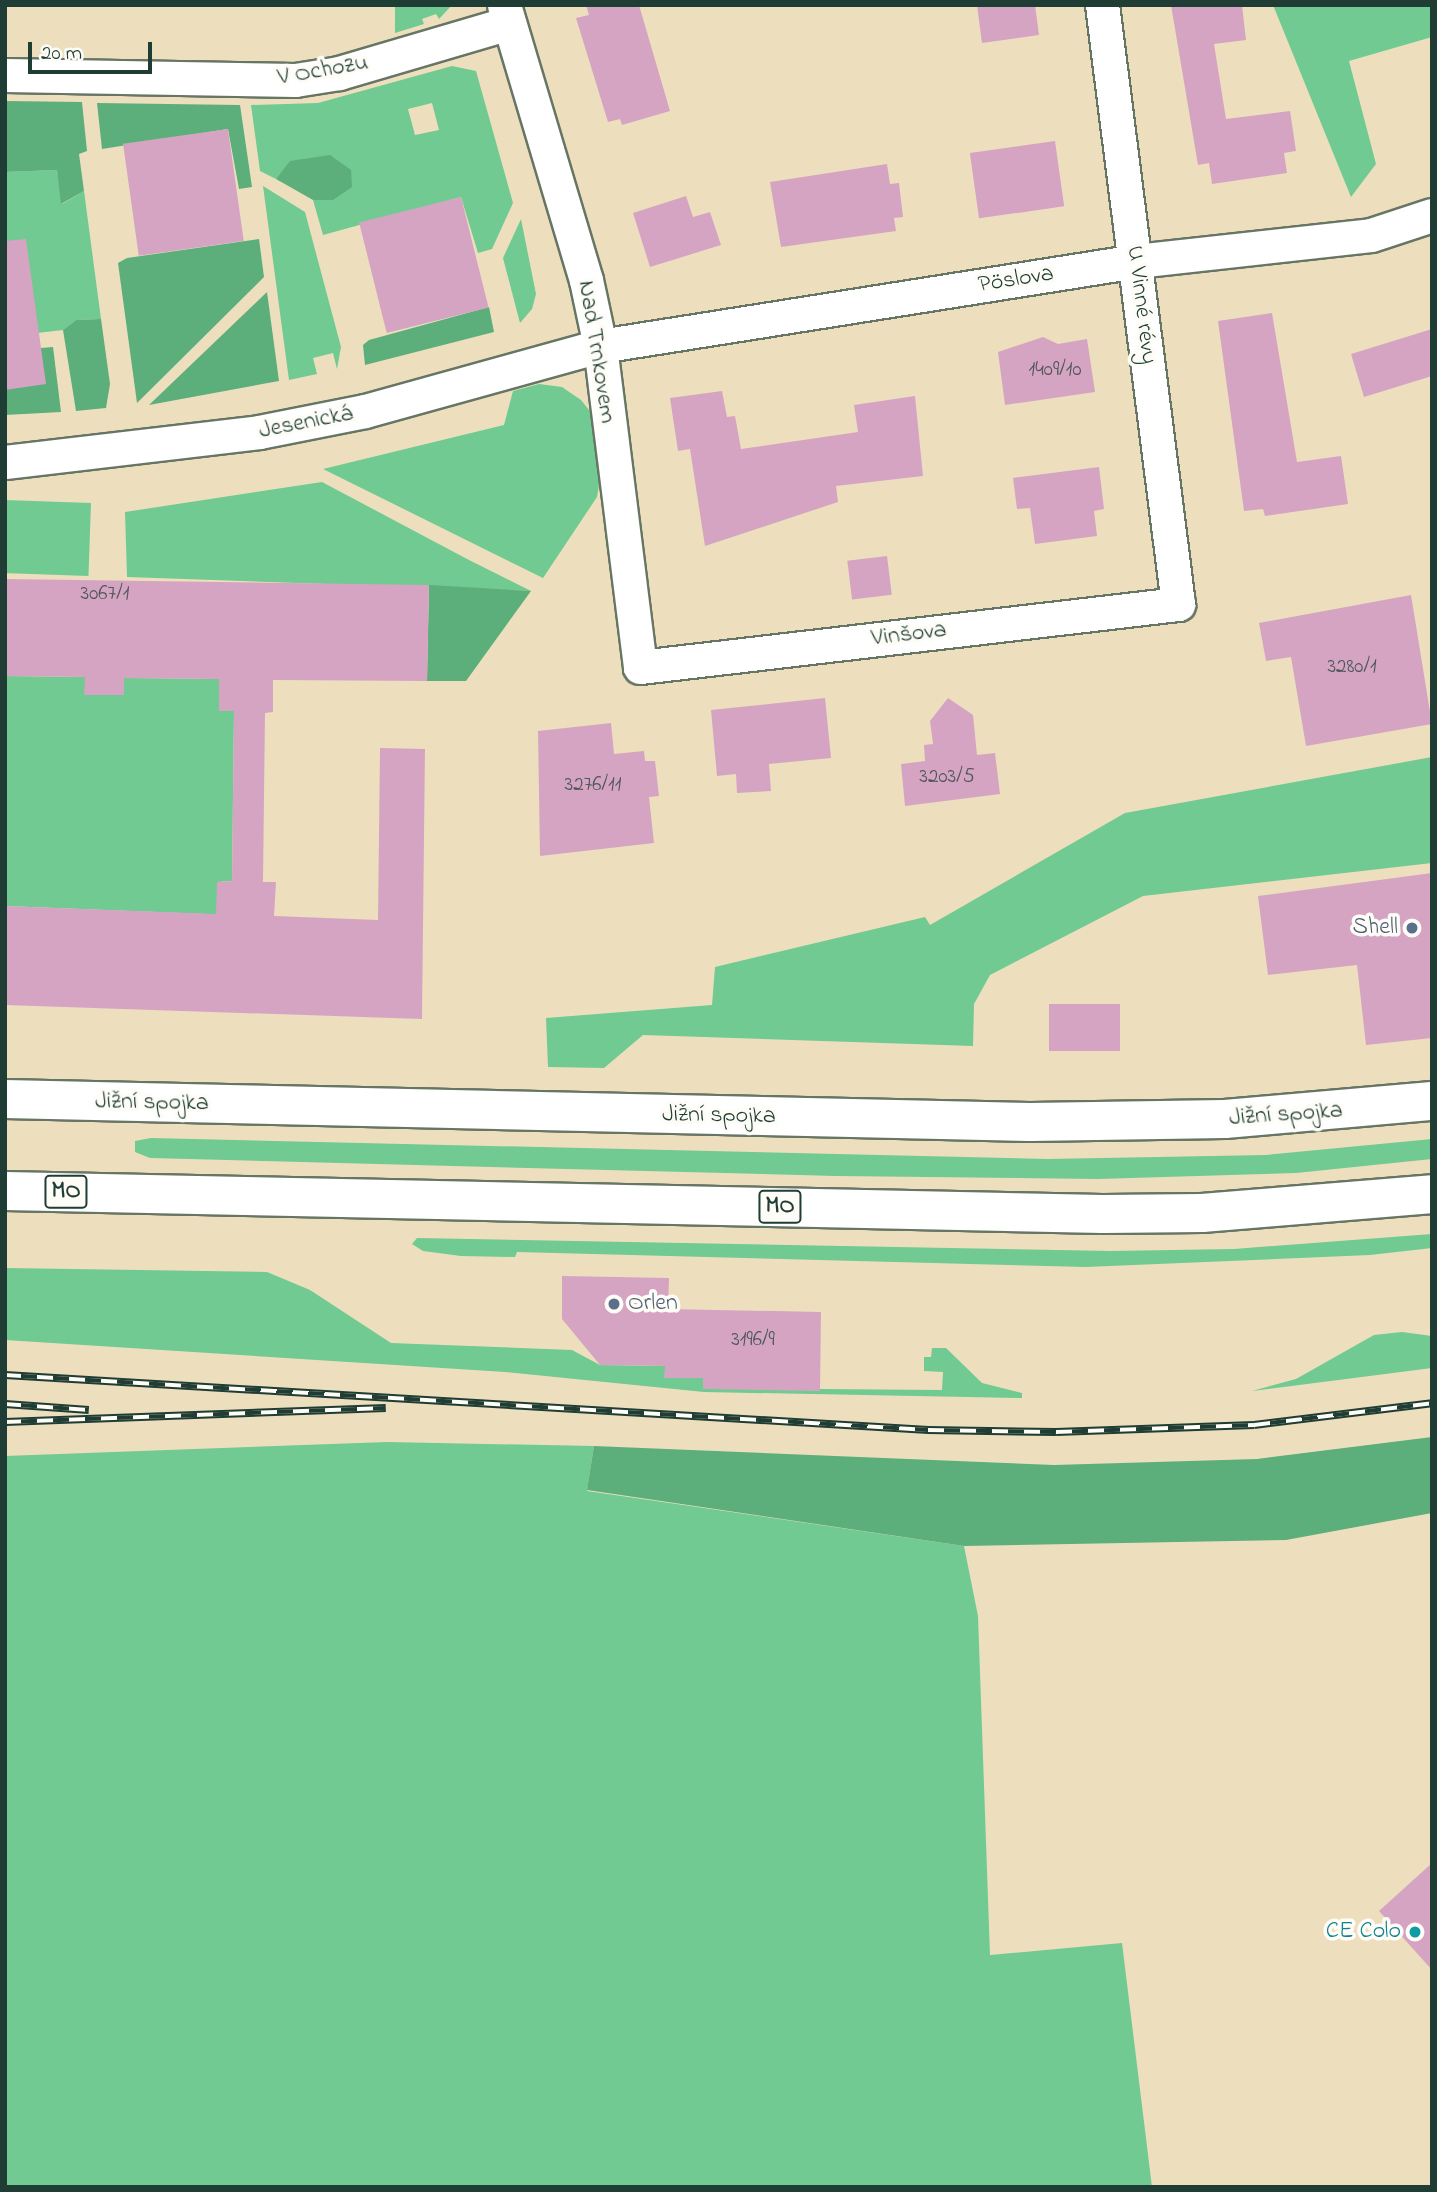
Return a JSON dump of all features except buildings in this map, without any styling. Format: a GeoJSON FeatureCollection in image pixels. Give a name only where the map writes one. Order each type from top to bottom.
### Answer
{"type":"FeatureCollection","features":[{"type":"Feature","properties":{"kind":"highway","name":"Jižní spojka"},"geometry":{"type":"LineString","coordinates":[[5,1099],[1030,1122],[1225,1119],[1432,1101]]}},
{"type":"Feature","properties":{"kind":"highway","name":"MO"},"geometry":{"type":"LineString","coordinates":[[5,1191],[1103,1214],[1202,1213],[1432,1194]]}},
{"type":"Feature","properties":{"kind":"street","name":"U Vinné révy"},"geometry":{"type":"LineString","coordinates":[[1102,5],[1178,604]]}},
{"type":"Feature","properties":{"kind":"street","name":"V Ochozu"},"geometry":{"type":"LineString","coordinates":[[5,75],[295,80],[339,73],[506,14]]}},
{"type":"Feature","properties":{"kind":"street","name":"Nad Trnkovem"},"geometry":{"type":"LineString","coordinates":[[506,14],[586,280],[600,346],[640,667]]}},
{"type":"Feature","properties":{"kind":"street","name":"Pöslova"},"geometry":{"type":"LineString","coordinates":[[600,346],[1136,261],[1371,236],[1432,215]]}},
{"type":"Feature","properties":{"kind":"street","name":"Jesenická"},"geometry":{"type":"LineString","coordinates":[[5,462],[285,427],[365,411],[600,346]]}},
{"type":"Feature","properties":{"kind":"street","name":"Vinšova"},"geometry":{"type":"LineString","coordinates":[[640,667],[1178,604]]}},
{"type":"Feature","properties":{"kind":"green space"},"geometry":{"type":"Polygon","coordinates":[[[395,5],[452,5],[439,19],[436,14],[422,19],[424,24],[395,33],[395,5]]]}},
{"type":"Feature","properties":{"kind":"green space"},"geometry":{"type":"Polygon","coordinates":[[[1273,5],[1432,5],[1432,37],[1349,61],[1376,164],[1351,197],[1273,5]]]}},
{"type":"Feature","properties":{"kind":"green space"},"geometry":{"type":"Polygon","coordinates":[[[452,66],[476,71],[513,203],[492,249],[478,253],[461,197],[323,235],[313,200],[333,200],[291,161],[276,179],[260,171],[251,105],[318,103],[452,66]],[[432,103],[408,109],[415,135],[439,130],[432,103]]]}},
{"type":"Feature","properties":{"kind":"green space"},"geometry":{"type":"Polygon","coordinates":[[[5,101],[82,102],[87,151],[79,154],[84,191],[61,204],[57,170],[5,172],[5,101]]]}},
{"type":"Feature","properties":{"kind":"green space"},"geometry":{"type":"Polygon","coordinates":[[[97,103],[240,105],[252,187],[239,189],[228,129],[102,149],[97,103]]]}},
{"type":"Feature","properties":{"kind":"green space"},"geometry":{"type":"Polygon","coordinates":[[[330,155],[351,170],[352,187],[333,200],[313,200],[276,179],[290,161],[330,155]]]}},
{"type":"Feature","properties":{"kind":"green space"},"geometry":{"type":"Polygon","coordinates":[[[57,170],[62,204],[84,191],[101,319],[76,320],[63,330],[37,333],[5,274],[5,172],[57,170]]]}},
{"type":"Feature","properties":{"kind":"green space"},"geometry":{"type":"Polygon","coordinates":[[[263,186],[305,212],[341,347],[337,369],[333,353],[313,358],[317,374],[289,380],[263,186]]]}},
{"type":"Feature","properties":{"kind":"green space"},"geometry":{"type":"Polygon","coordinates":[[[521,219],[536,294],[532,309],[520,323],[503,258],[521,219]]]}},
{"type":"Feature","properties":{"kind":"green space"},"geometry":{"type":"Polygon","coordinates":[[[259,239],[264,277],[137,403],[118,263],[127,258],[259,239]]]}},
{"type":"Feature","properties":{"kind":"green space"},"geometry":{"type":"Polygon","coordinates":[[[267,292],[279,381],[149,405],[267,292]]]}},
{"type":"Feature","properties":{"kind":"green space"},"geometry":{"type":"Polygon","coordinates":[[[489,307],[494,332],[365,365],[363,345],[369,340],[489,307]]]}},
{"type":"Feature","properties":{"kind":"green space"},"geometry":{"type":"Polygon","coordinates":[[[101,319],[110,384],[106,408],[76,411],[63,330],[76,320],[101,319]]]}},
{"type":"Feature","properties":{"kind":"green space"},"geometry":{"type":"Polygon","coordinates":[[[53,347],[61,412],[5,415],[5,390],[41,348],[53,347]]]}},
{"type":"Feature","properties":{"kind":"green space"},"geometry":{"type":"Polygon","coordinates":[[[539,384],[562,387],[581,400],[597,420],[603,462],[597,497],[543,578],[323,469],[504,425],[513,391],[539,384]]]}},
{"type":"Feature","properties":{"kind":"green space"},"geometry":{"type":"Polygon","coordinates":[[[322,482],[531,591],[127,577],[125,512],[322,482]]]}},
{"type":"Feature","properties":{"kind":"green space"},"geometry":{"type":"Polygon","coordinates":[[[5,500],[91,503],[88,576],[5,573],[5,500]]]}},
{"type":"Feature","properties":{"kind":"green space"},"geometry":{"type":"Polygon","coordinates":[[[429,585],[531,591],[466,681],[427,681],[429,585]]]}},
{"type":"Feature","properties":{"kind":"green space"},"geometry":{"type":"Polygon","coordinates":[[[5,676],[85,677],[85,695],[124,695],[124,678],[234,679],[219,697],[219,711],[234,711],[232,881],[217,882],[217,897],[231,915],[5,906],[5,676]]]}},
{"type":"Feature","properties":{"kind":"green space"},"geometry":{"type":"Polygon","coordinates":[[[1432,757],[1432,863],[1143,896],[990,975],[974,1004],[973,1046],[643,1035],[604,1068],[548,1067],[546,1018],[712,1005],[715,967],[925,917],[930,925],[1125,813],[1432,757]]]}},
{"type":"Feature","properties":{"kind":"green space"},"geometry":{"type":"Polygon","coordinates":[[[151,1138],[1048,1159],[1266,1155],[1432,1139],[1432,1159],[1296,1173],[1098,1179],[836,1176],[150,1158],[135,1152],[135,1141],[151,1138]]]}},
{"type":"Feature","properties":{"kind":"green space"},"geometry":{"type":"Polygon","coordinates":[[[1432,1234],[1432,1248],[1370,1255],[1086,1267],[517,1252],[515,1257],[461,1256],[423,1251],[412,1244],[417,1238],[1111,1251],[1234,1249],[1432,1234]]]}},
{"type":"Feature","properties":{"kind":"green space"},"geometry":{"type":"Polygon","coordinates":[[[5,1268],[267,1272],[310,1290],[391,1343],[572,1350],[600,1365],[665,1366],[665,1378],[703,1378],[703,1388],[942,1390],[943,1372],[924,1371],[924,1357],[931,1357],[932,1348],[946,1348],[982,1383],[1022,1393],[1022,1398],[704,1392],[505,1372],[5,1340],[5,1268]]]}},
{"type":"Feature","properties":{"kind":"green space"},"geometry":{"type":"Polygon","coordinates":[[[1402,1332],[1432,1336],[1432,1368],[1252,1391],[1296,1379],[1374,1335],[1402,1332]]]}},
{"type":"Feature","properties":{"kind":"green space"},"geometry":{"type":"Polygon","coordinates":[[[1432,1437],[1432,1513],[1286,1540],[964,1546],[587,1490],[594,1446],[1054,1465],[1257,1459],[1432,1437]]]}},
{"type":"Feature","properties":{"kind":"green space"},"geometry":{"type":"Polygon","coordinates":[[[387,1442],[594,1446],[587,1491],[964,1546],[978,1616],[990,1955],[1122,1943],[1152,2187],[5,2187],[5,1456],[387,1442]]]}},
{"type":"Feature","properties":{"kind":"railway"},"geometry":{"type":"LineString","coordinates":[[5,1375],[928,1430],[1056,1432],[1254,1425],[1432,1403]]}},
{"type":"Feature","properties":{"kind":"railway"},"geometry":{"type":"LineString","coordinates":[[5,1404],[89,1410]]}},
{"type":"Feature","properties":{"kind":"railway"},"geometry":{"type":"LineString","coordinates":[[5,1422],[386,1408]]}},
{"type":"Feature","properties":{"kind":"place","name":"Shell"},"geometry":{"type":"Point","coordinates":[1412,928]}},
{"type":"Feature","properties":{"kind":"place","name":"Orlen"},"geometry":{"type":"Point","coordinates":[614,1304]}},
{"type":"Feature","properties":{"kind":"place","name":"CE Colo"},"geometry":{"type":"Point","coordinates":[1415,1932]}}]}
